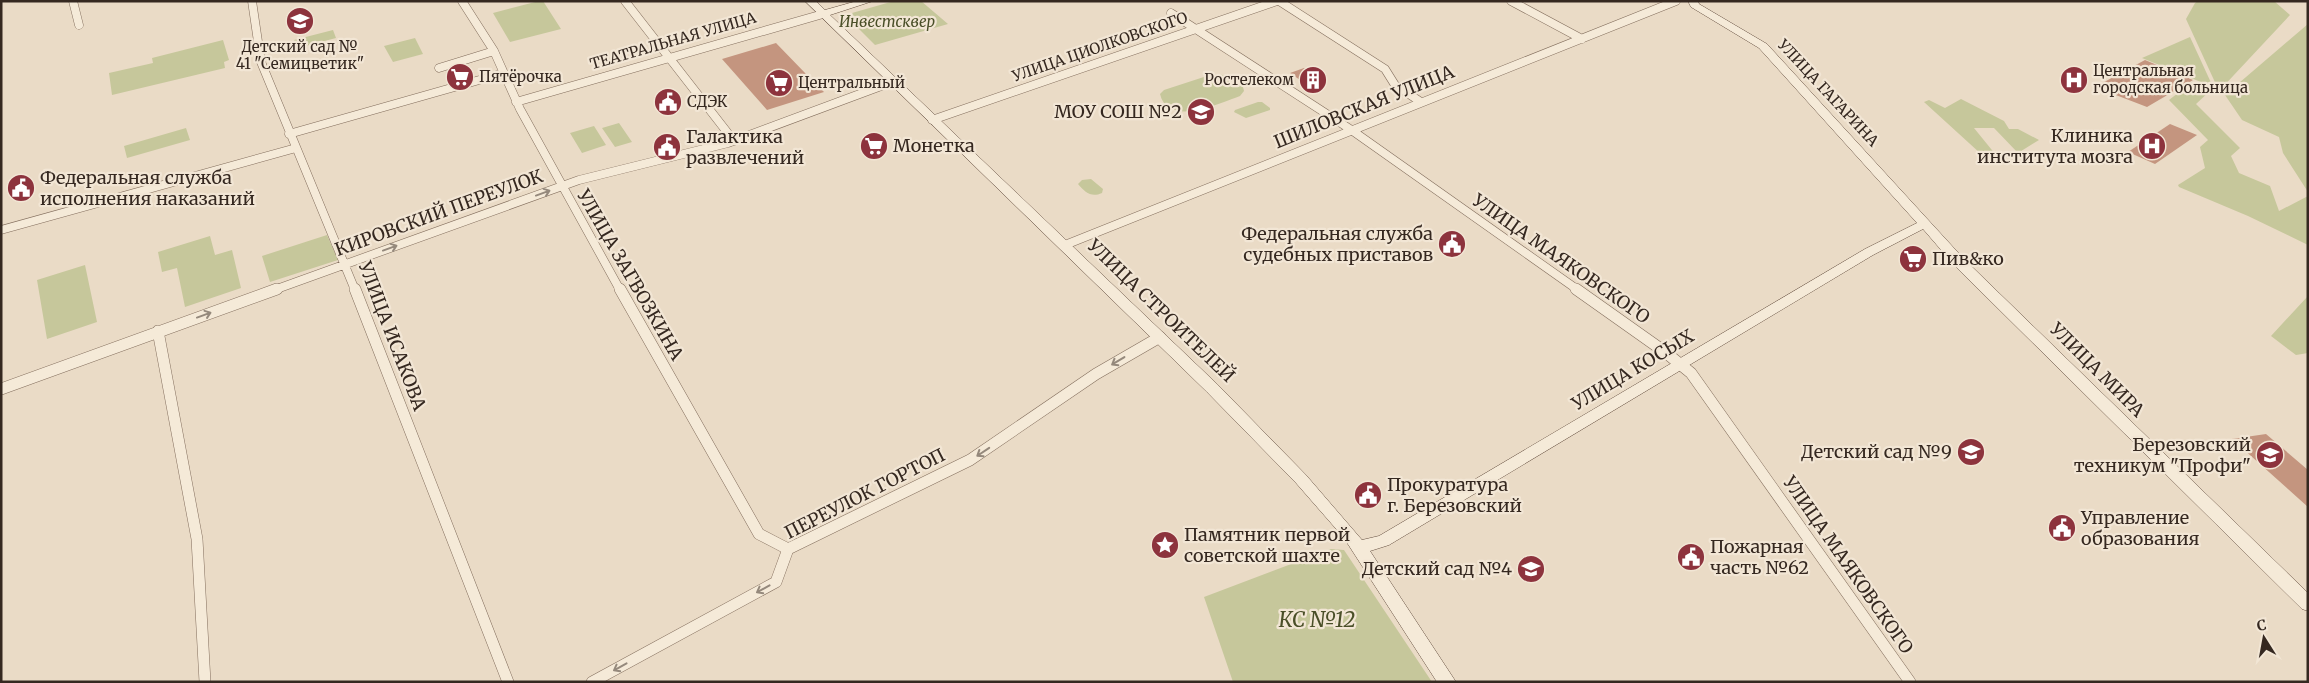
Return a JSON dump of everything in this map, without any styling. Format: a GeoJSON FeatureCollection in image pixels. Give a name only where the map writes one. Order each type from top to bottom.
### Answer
{"type":"FeatureCollection","features":[{"type":"Feature","properties":{"kind":"street"},"geometry":{"type":"LineString","coordinates":[[74,1],[79,25]]}},
{"type":"Feature","properties":{"kind":"street","name":"УЛИЦА ИСАКОВА"},"geometry":{"type":"LineString","coordinates":[[252,1],[261,62],[289,134],[345,264],[508,682]]}},
{"type":"Feature","properties":{"kind":"street","name":"УЛИЦА ЗАГВОЗКИНА"},"geometry":{"type":"LineString","coordinates":[[462,1],[494,51],[516,102],[561,186],[759,534],[788,549]]}},
{"type":"Feature","properties":{"kind":"street"},"geometry":{"type":"LineString","coordinates":[[625,1],[734,141]]}},
{"type":"Feature","properties":{"kind":"street","name":"УЛИЦА СТРОИТЕЛЕЙ"},"geometry":{"type":"LineString","coordinates":[[810,1],[892,82],[1065,244],[1301,479],[1350,534],[1447,682]]}},
{"type":"Feature","properties":{"kind":"street","name":"ТЕАТРАЛЬНАЯ УЛИЦА"},"geometry":{"type":"LineString","coordinates":[[516,102],[868,1]]}},
{"type":"Feature","properties":{"kind":"street","name":"УЛИЦА ЦИОЛКОВСКОГО"},"geometry":{"type":"LineString","coordinates":[[932,120],[1278,1],[1385,69],[1388,79],[1396,88],[1421,102]]}},
{"type":"Feature","properties":{"kind":"street"},"geometry":{"type":"LineString","coordinates":[[1511,1],[1582,39]]}},
{"type":"Feature","properties":{"kind":"street","name":"ШИЛОВСКАЯ УЛИЦА"},"geometry":{"type":"LineString","coordinates":[[1065,244],[1676,1]]}},
{"type":"Feature","properties":{"kind":"street","name":"УЛИЦА ГАГАРИНА"},"geometry":{"type":"LineString","coordinates":[[1693,1],[1694,6],[1763,46],[1926,224]]}},
{"type":"Feature","properties":{"kind":"street","name":"УЛИЦА МАЯКОВСКОГО"},"geometry":{"type":"LineString","coordinates":[[1171,13],[1350,130],[1681,364],[1691,373],[1910,682]]}},
{"type":"Feature","properties":{"kind":"street"},"geometry":{"type":"LineString","coordinates":[[439,68],[494,51]]}},
{"type":"Feature","properties":{"kind":"street"},"geometry":{"type":"LineString","coordinates":[[289,134],[504,72]]}},
{"type":"Feature","properties":{"kind":"street","name":"КИРОВСКИЙ ПЕРЕУЛОК"},"geometry":{"type":"LineString","coordinates":[[1,389],[561,186],[734,141],[892,82]]}},
{"type":"Feature","properties":{"kind":"street"},"geometry":{"type":"LineString","coordinates":[[1,230],[296,148]]}},
{"type":"Feature","properties":{"kind":"street","name":"УЛИЦА КОСЫХ"},"geometry":{"type":"LineString","coordinates":[[1359,547],[1383,541],[1869,252],[1926,224]]}},
{"type":"Feature","properties":{"kind":"street","name":"УЛИЦА МИРА"},"geometry":{"type":"LineString","coordinates":[[1926,224],[1959,262],[2308,604]]}},
{"type":"Feature","properties":{"kind":"street"},"geometry":{"type":"LineString","coordinates":[[158,331],[197,539],[205,682]]}},
{"type":"Feature","properties":{"kind":"street","name":"ПЕРЕУЛОК ГОРТОП"},"geometry":{"type":"LineString","coordinates":[[592,682],[776,582],[788,549],[970,460],[1096,374],[1160,337]]}},
{"type":"Feature","properties":{"kind":"green space"},"geometry":{"type":"Polygon","coordinates":[[[543,1],[561,29],[510,42],[493,13],[543,1]]]}},
{"type":"Feature","properties":{"kind":"green space","name":"Инвестсквер"},"geometry":{"type":"Polygon","coordinates":[[[894,1],[921,1],[948,24],[875,45],[845,15],[894,1]]]}},
{"type":"Feature","properties":{"kind":"green space"},"geometry":{"type":"Polygon","coordinates":[[[2198,1],[2274,1],[2290,15],[2219,91],[2186,19],[2198,1]]]}},
{"type":"Feature","properties":{"kind":"green space"},"geometry":{"type":"Polygon","coordinates":[[[2308,24],[2308,192],[2283,153],[2279,137],[2242,120],[2225,95],[2308,24]]]}},
{"type":"Feature","properties":{"kind":"green space"},"geometry":{"type":"Polygon","coordinates":[[[333,30],[336,38],[298,48],[294,40],[333,30]]]}},
{"type":"Feature","properties":{"kind":"green space"},"geometry":{"type":"Polygon","coordinates":[[[2190,37],[2213,87],[2142,58],[2190,37]]]}},
{"type":"Feature","properties":{"kind":"green space"},"geometry":{"type":"Polygon","coordinates":[[[415,38],[423,54],[393,62],[384,46],[415,38]]]}},
{"type":"Feature","properties":{"kind":"green space"},"geometry":{"type":"Polygon","coordinates":[[[223,40],[229,60],[224,62],[225,68],[112,95],[109,73],[153,63],[152,58],[223,40]]]}},
{"type":"Feature","properties":{"kind":"green space"},"geometry":{"type":"Polygon","coordinates":[[[1219,74],[1226,76],[1243,87],[1244,91],[1240,96],[1208,107],[1184,111],[1173,110],[1165,104],[1160,94],[1164,90],[1210,75],[1219,74]]]}},
{"type":"Feature","properties":{"kind":"green space"},"geometry":{"type":"Polygon","coordinates":[[[2191,83],[2211,90],[2196,104],[2240,148],[2231,156],[2239,173],[2270,186],[2279,211],[2308,196],[2308,245],[2248,216],[2179,187],[2178,185],[2205,168],[2200,147],[2208,140],[2169,100],[2191,83]]]}},
{"type":"Feature","properties":{"kind":"green space"},"geometry":{"type":"Polygon","coordinates":[[[1961,99],[2004,121],[2009,129],[2018,129],[2039,140],[2018,153],[1994,128],[1974,128],[2000,160],[1992,164],[1924,102],[1929,100],[1945,108],[1961,99]]]}},
{"type":"Feature","properties":{"kind":"green space"},"geometry":{"type":"Polygon","coordinates":[[[1262,102],[1270,110],[1246,118],[1234,112],[1235,110],[1262,102]]]}},
{"type":"Feature","properties":{"kind":"green space"},"geometry":{"type":"Polygon","coordinates":[[[619,123],[632,142],[615,147],[602,128],[619,123]]]}},
{"type":"Feature","properties":{"kind":"green space"},"geometry":{"type":"Polygon","coordinates":[[[594,126],[606,145],[582,153],[570,133],[594,126]]]}},
{"type":"Feature","properties":{"kind":"green space"},"geometry":{"type":"Polygon","coordinates":[[[186,128],[190,140],[127,158],[124,146],[186,128]]]}},
{"type":"Feature","properties":{"kind":"green space"},"geometry":{"type":"Polygon","coordinates":[[[1091,179],[1103,189],[1102,193],[1095,195],[1088,193],[1078,184],[1082,180],[1091,179]]]}},
{"type":"Feature","properties":{"kind":"green space"},"geometry":{"type":"Polygon","coordinates":[[[327,235],[338,260],[270,282],[262,256],[327,235]]]}},
{"type":"Feature","properties":{"kind":"green space"},"geometry":{"type":"Polygon","coordinates":[[[210,236],[215,255],[232,250],[241,288],[185,307],[177,268],[162,272],[158,252],[210,236]]]}},
{"type":"Feature","properties":{"kind":"green space"},"geometry":{"type":"Polygon","coordinates":[[[85,265],[97,322],[47,339],[37,280],[85,265]]]}},
{"type":"Feature","properties":{"kind":"green space"},"geometry":{"type":"Polygon","coordinates":[[[2308,296],[2308,353],[2296,355],[2271,336],[2308,296]]]}},
{"type":"Feature","properties":{"kind":"green space","name":"КС №12"},"geometry":{"type":"Polygon","coordinates":[[[1331,549],[1344,550],[1432,682],[1233,682],[1204,597],[1331,549]]]}},
{"type":"Feature","properties":{"kind":"building","name":"Центральный"},"geometry":{"type":"Polygon","coordinates":[[[776,43],[824,92],[767,110],[722,59],[776,43]]]}},
{"type":"Feature","properties":{"kind":"building"},"geometry":{"type":"Polygon","coordinates":[[[2145,60],[2193,80],[2147,107],[2095,87],[2145,60]]]}},
{"type":"Feature","properties":{"kind":"building","name":"Ростелеком"},"geometry":{"type":"Polygon","coordinates":[[[1304,68],[1327,83],[1313,89],[1290,73],[1304,68]]]}},
{"type":"Feature","properties":{"kind":"building","name":"Клиника института мозга"},"geometry":{"type":"Polygon","coordinates":[[[2170,124],[2197,135],[2155,164],[2128,152],[2170,124]]]}},
{"type":"Feature","properties":{"kind":"building","name":"Березовский техникум \"Профи\""},"geometry":{"type":"Polygon","coordinates":[[[2266,434],[2308,470],[2308,507],[2232,439],[2266,434]]]}},
{"type":"Feature","properties":{"kind":"place","name":"Детский сад № 41 \"Семицветик\""},"geometry":{"type":"Point","coordinates":[300,21]}},
{"type":"Feature","properties":{"kind":"place","name":"Пятёрочка"},"geometry":{"type":"Point","coordinates":[460,77]}},
{"type":"Feature","properties":{"kind":"place","name":"Ростелеком"},"geometry":{"type":"Point","coordinates":[1313,80]}},
{"type":"Feature","properties":{"kind":"place","name":"Центральная городская больница"},"geometry":{"type":"Point","coordinates":[2074,80]}},
{"type":"Feature","properties":{"kind":"place","name":"Центральный"},"geometry":{"type":"Point","coordinates":[779,83]}},
{"type":"Feature","properties":{"kind":"place","name":"СДЭК"},"geometry":{"type":"Point","coordinates":[668,102]}},
{"type":"Feature","properties":{"kind":"place","name":"МОУ СОШ №2"},"geometry":{"type":"Point","coordinates":[1201,112]}},
{"type":"Feature","properties":{"kind":"place","name":"Монетка"},"geometry":{"type":"Point","coordinates":[874,146]}},
{"type":"Feature","properties":{"kind":"place","name":"Клиника института мозга"},"geometry":{"type":"Point","coordinates":[2152,146]}},
{"type":"Feature","properties":{"kind":"place","name":"Галактика развлечений"},"geometry":{"type":"Point","coordinates":[667,147]}},
{"type":"Feature","properties":{"kind":"place","name":"Федеральная служба исполнения наказаний"},"geometry":{"type":"Point","coordinates":[21,188]}},
{"type":"Feature","properties":{"kind":"place","name":"Федеральная служба судебных приставов"},"geometry":{"type":"Point","coordinates":[1452,244]}},
{"type":"Feature","properties":{"kind":"place","name":"Пив&ко"},"geometry":{"type":"Point","coordinates":[1913,259]}},
{"type":"Feature","properties":{"kind":"place","name":"Детский сад №9"},"geometry":{"type":"Point","coordinates":[1971,452]}},
{"type":"Feature","properties":{"kind":"place","name":"Березовский техникум \"Профи\""},"geometry":{"type":"Point","coordinates":[2270,455]}},
{"type":"Feature","properties":{"kind":"place","name":"Прокуратура г. Березовский"},"geometry":{"type":"Point","coordinates":[1368,495]}},
{"type":"Feature","properties":{"kind":"place","name":"Управление образования"},"geometry":{"type":"Point","coordinates":[2062,528]}},
{"type":"Feature","properties":{"kind":"place","name":"Памятник первой советской шахте"},"geometry":{"type":"Point","coordinates":[1165,545]}},
{"type":"Feature","properties":{"kind":"place","name":"Пожарная часть №62"},"geometry":{"type":"Point","coordinates":[1691,557]}},
{"type":"Feature","properties":{"kind":"place","name":"Детский сад №4"},"geometry":{"type":"Point","coordinates":[1531,569]}}]}
